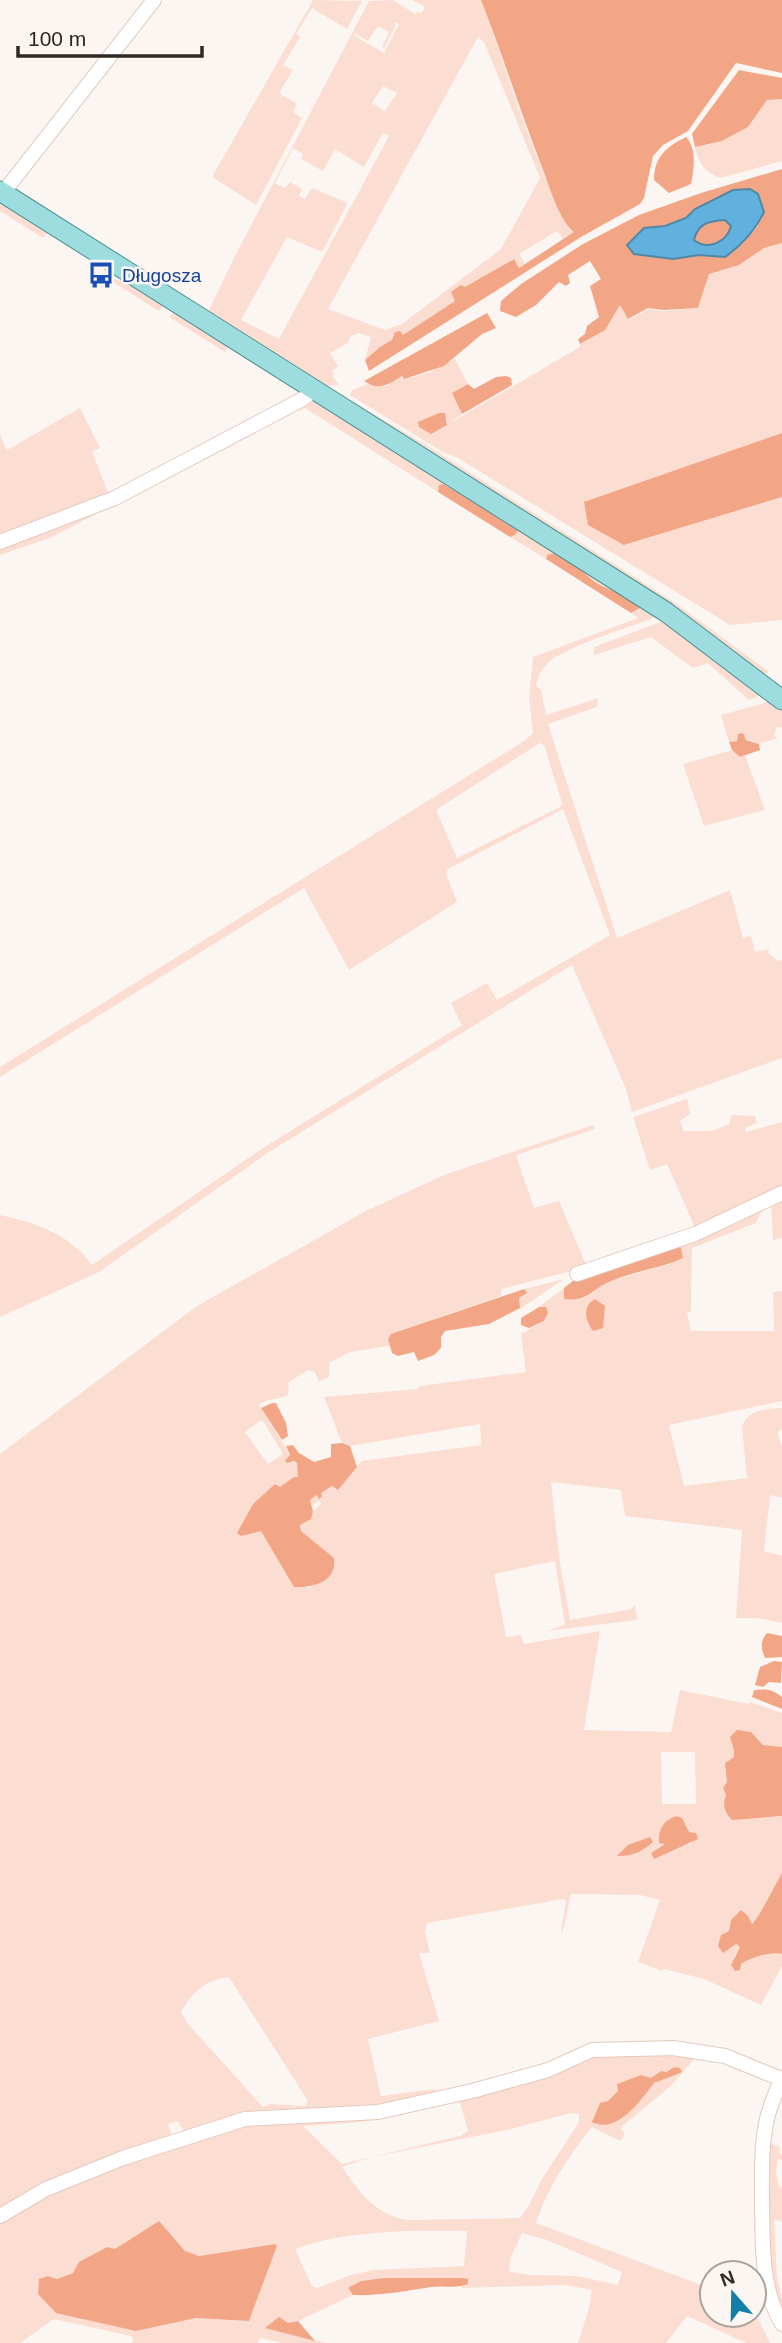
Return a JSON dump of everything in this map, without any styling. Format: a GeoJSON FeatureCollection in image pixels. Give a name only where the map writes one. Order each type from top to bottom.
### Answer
{"type":"FeatureCollection","features":[{"type":"Feature","properties":{"kind":"main road"},"geometry":{"type":"LineString","coordinates":[[2,192],[667,612],[782,700]]}},
{"type":"Feature","properties":{"kind":"street"},"geometry":{"type":"LineString","coordinates":[[2,192],[154,0]]}},
{"type":"Feature","properties":{"kind":"street"},"geometry":{"type":"LineString","coordinates":[[0,542],[115,498],[301,400],[314,390]]}},
{"type":"Feature","properties":{"kind":"street"},"geometry":{"type":"LineString","coordinates":[[577,1274],[695,1234],[782,1194]]}},
{"type":"Feature","properties":{"kind":"street"},"geometry":{"type":"LineString","coordinates":[[0,2216],[46,2189],[123,2158],[245,2119],[378,2112],[539,2073],[592,2050],[673,2048],[725,2056],[782,2079],[766,2121],[762,2155],[764,2267],[773,2309],[782,2323]]}},
{"type":"Feature","properties":{"kind":"shaded area"},"geometry":{"type":"Polygon","coordinates":[[[313,0],[362,1],[347,29],[312,8],[296,34],[300,37],[283,65],[293,70],[279,93],[297,104],[293,112],[302,118],[256,205],[212,177],[313,0]]]}},
{"type":"Feature","properties":{"kind":"shaded area"},"geometry":{"type":"Polygon","coordinates":[[[393,0],[415,14],[422,13],[425,7],[412,0],[481,0],[533,148],[559,205],[575,232],[564,240],[557,231],[519,254],[525,264],[519,268],[513,259],[465,288],[454,298],[455,301],[380,347],[365,360],[371,337],[358,333],[350,337],[348,343],[330,353],[338,366],[332,371],[332,376],[339,385],[327,386],[208,312],[369,1],[393,0]],[[395,22],[384,48],[382,47],[389,32],[378,26],[368,41],[353,35],[384,53],[399,24],[395,22]],[[478,37],[328,309],[385,330],[402,324],[501,249],[540,178],[484,42],[478,37]],[[383,86],[372,103],[385,111],[397,93],[383,86]],[[383,133],[364,167],[335,149],[323,171],[301,159],[303,154],[293,148],[275,183],[285,188],[290,182],[302,189],[299,196],[305,199],[312,188],[348,203],[322,252],[287,237],[241,320],[279,339],[389,136],[383,133]]]}},
{"type":"Feature","properties":{"kind":"shaded area"},"geometry":{"type":"Polygon","coordinates":[[[481,0],[782,0],[782,73],[736,63],[688,131],[663,145],[653,156],[644,198],[640,204],[581,237],[369,371],[365,360],[392,340],[395,332],[400,331],[403,335],[455,301],[451,292],[461,285],[465,287],[514,259],[519,268],[574,232],[555,203],[481,0]]]}},
{"type":"Feature","properties":{"kind":"shaded area"},"geometry":{"type":"Polygon","coordinates":[[[739,70],[782,78],[782,99],[767,100],[748,127],[722,141],[695,147],[692,134],[739,70]]]}},
{"type":"Feature","properties":{"kind":"shaded area"},"geometry":{"type":"Polygon","coordinates":[[[782,99],[782,161],[720,178],[706,170],[695,147],[722,141],[748,127],[767,100],[782,99]]]}},
{"type":"Feature","properties":{"kind":"shaded area"},"geometry":{"type":"Polygon","coordinates":[[[686,137],[693,153],[691,184],[669,193],[654,180],[656,165],[667,149],[686,137]]]}},
{"type":"Feature","properties":{"kind":"shaded area"},"geometry":{"type":"Polygon","coordinates":[[[782,169],[782,243],[764,248],[739,265],[709,274],[698,308],[648,308],[628,319],[620,305],[605,330],[580,344],[578,339],[585,334],[587,326],[599,317],[590,286],[601,279],[590,261],[568,275],[570,283],[566,286],[559,282],[536,305],[516,317],[500,311],[501,301],[521,284],[583,244],[639,215],[782,169]],[[750,189],[734,190],[695,209],[686,218],[665,226],[645,228],[634,254],[673,259],[699,255],[725,257],[740,246],[758,226],[750,189]]]}},
{"type":"Feature","properties":{"kind":"shaded area"},"geometry":{"type":"Polygon","coordinates":[[[0,202],[47,233],[43,238],[0,211],[0,202]]]}},
{"type":"Feature","properties":{"kind":"shaded area"},"geometry":{"type":"Polygon","coordinates":[[[725,220],[731,225],[721,240],[705,245],[694,240],[699,229],[705,224],[725,220]]]}},
{"type":"Feature","properties":{"kind":"shaded area"},"geometry":{"type":"Polygon","coordinates":[[[782,243],[782,433],[584,503],[625,545],[782,497],[782,620],[730,625],[350,395],[352,390],[368,384],[386,386],[400,377],[404,379],[428,373],[455,359],[468,384],[452,393],[462,414],[450,423],[580,347],[580,344],[603,328],[620,304],[629,320],[648,309],[662,311],[703,308],[698,308],[709,274],[738,265],[764,248],[782,243]],[[439,413],[419,422],[431,434],[447,424],[447,419],[439,413]]]}},
{"type":"Feature","properties":{"kind":"shaded area"},"geometry":{"type":"Polygon","coordinates":[[[108,279],[132,284],[164,305],[159,311],[108,279]]]}},
{"type":"Feature","properties":{"kind":"shaded area"},"geometry":{"type":"Polygon","coordinates":[[[173,313],[229,346],[225,352],[169,317],[173,313]]]}},
{"type":"Feature","properties":{"kind":"shaded area"},"geometry":{"type":"Polygon","coordinates":[[[487,313],[496,328],[482,334],[444,366],[404,379],[402,376],[383,386],[374,386],[364,381],[487,313]]]}},
{"type":"Feature","properties":{"kind":"shaded area"},"geometry":{"type":"Polygon","coordinates":[[[496,377],[511,378],[512,385],[462,414],[452,393],[468,384],[474,389],[496,377]]]}},
{"type":"Feature","properties":{"kind":"shaded area"},"geometry":{"type":"Polygon","coordinates":[[[311,398],[656,613],[653,618],[568,650],[543,668],[536,686],[541,690],[546,715],[598,698],[597,707],[548,724],[617,938],[730,890],[743,938],[751,936],[755,952],[769,949],[768,953],[778,961],[782,960],[782,1058],[632,1112],[626,1089],[572,965],[269,1152],[99,1272],[0,1317],[0,1215],[51,1231],[74,1246],[92,1265],[266,1146],[462,1025],[451,1003],[487,983],[497,1000],[610,935],[563,809],[448,869],[446,874],[457,902],[349,970],[304,888],[0,1077],[0,1067],[524,741],[533,733],[529,697],[533,657],[638,618],[631,613],[640,608],[620,591],[608,588],[587,577],[584,571],[547,555],[546,559],[510,537],[515,535],[514,525],[448,486],[439,485],[438,492],[305,408],[278,419],[50,538],[0,555],[0,550],[118,501],[311,398]],[[540,743],[436,810],[457,858],[560,807],[562,803],[544,745],[540,743]]]}},
{"type":"Feature","properties":{"kind":"shaded area"},"geometry":{"type":"Polygon","coordinates":[[[347,398],[436,451],[674,602],[769,672],[761,675],[347,398]]]}},
{"type":"Feature","properties":{"kind":"shaded area"},"geometry":{"type":"Polygon","coordinates":[[[80,408],[100,448],[92,452],[110,497],[0,539],[0,435],[7,450],[80,408]]]}},
{"type":"Feature","properties":{"kind":"shaded area"},"geometry":{"type":"Polygon","coordinates":[[[445,413],[447,425],[431,434],[419,427],[418,422],[445,413]]]}},
{"type":"Feature","properties":{"kind":"shaded area"},"geometry":{"type":"Polygon","coordinates":[[[782,433],[782,497],[624,545],[588,525],[584,502],[782,433]]]}},
{"type":"Feature","properties":{"kind":"shaded area"},"geometry":{"type":"Polygon","coordinates":[[[443,484],[514,525],[518,530],[515,535],[510,537],[438,492],[439,485],[443,484]]]}},
{"type":"Feature","properties":{"kind":"shaded area"},"geometry":{"type":"Polygon","coordinates":[[[555,553],[578,566],[597,583],[630,598],[640,608],[631,613],[546,559],[547,555],[555,553]]]}},
{"type":"Feature","properties":{"kind":"shaded area"},"geometry":{"type":"Polygon","coordinates":[[[663,621],[762,691],[749,700],[708,663],[693,668],[651,637],[594,655],[594,647],[663,621]]]}},
{"type":"Feature","properties":{"kind":"shaded area"},"geometry":{"type":"Polygon","coordinates":[[[771,698],[782,707],[782,727],[777,727],[774,736],[778,738],[759,744],[751,740],[729,742],[721,715],[765,703],[771,698]]]}},
{"type":"Feature","properties":{"kind":"shaded area"},"geometry":{"type":"Polygon","coordinates":[[[743,733],[746,740],[759,744],[760,750],[740,757],[732,750],[729,742],[737,741],[738,734],[743,733]]]}},
{"type":"Feature","properties":{"kind":"shaded area"},"geometry":{"type":"Polygon","coordinates":[[[732,750],[745,756],[765,810],[704,826],[683,764],[732,750]]]}},
{"type":"Feature","properties":{"kind":"shaded area"},"geometry":{"type":"Polygon","coordinates":[[[687,1099],[690,1114],[680,1121],[684,1131],[712,1131],[729,1124],[732,1115],[755,1116],[757,1123],[745,1128],[746,1132],[782,1122],[782,1191],[696,1230],[667,1164],[650,1170],[633,1117],[687,1099]]]}},
{"type":"Feature","properties":{"kind":"shaded area"},"geometry":{"type":"Polygon","coordinates":[[[593,1125],[595,1129],[516,1155],[534,1208],[559,1201],[587,1267],[501,1289],[501,1296],[442,1316],[389,1339],[390,1346],[350,1352],[329,1363],[329,1377],[319,1382],[315,1372],[308,1370],[289,1382],[288,1395],[259,1405],[290,1455],[285,1460],[297,1463],[298,1478],[279,1488],[275,1484],[253,1504],[237,1533],[261,1531],[270,1546],[308,1588],[324,1581],[334,1558],[301,1531],[300,1524],[322,1503],[319,1501],[312,1506],[310,1500],[332,1486],[338,1490],[362,1461],[481,1445],[480,1424],[350,1446],[342,1443],[324,1397],[418,1389],[420,1386],[526,1372],[521,1334],[544,1321],[546,1307],[539,1307],[564,1288],[565,1299],[589,1295],[607,1282],[672,1263],[675,1245],[765,1205],[756,1223],[692,1248],[691,1312],[687,1312],[691,1331],[774,1331],[773,1292],[782,1291],[782,1401],[669,1425],[684,1486],[747,1478],[742,1426],[745,1420],[758,1411],[782,1408],[782,1430],[779,1430],[778,1435],[782,1446],[782,1498],[770,1495],[764,1551],[782,1556],[782,1623],[757,1618],[736,1618],[742,1530],[625,1516],[621,1490],[551,1482],[560,1563],[570,1620],[631,1609],[635,1605],[637,1620],[546,1631],[565,1625],[555,1561],[494,1574],[506,1637],[521,1635],[524,1644],[600,1631],[584,1730],[671,1732],[680,1690],[749,1704],[750,1702],[782,1713],[782,1747],[763,1745],[757,1737],[730,1737],[734,1757],[725,1763],[727,1782],[723,1788],[773,1817],[782,1816],[782,1873],[759,1915],[751,1924],[748,1916],[731,1920],[729,1931],[740,1947],[734,1957],[741,1964],[761,1956],[782,1954],[782,1966],[761,2005],[704,1979],[664,1969],[662,1971],[638,1962],[660,1900],[640,1895],[571,1894],[561,1932],[566,1900],[563,1899],[427,1923],[425,1932],[430,1953],[419,1953],[439,2021],[368,2039],[381,2096],[435,2089],[437,2096],[385,2106],[185,2133],[178,2121],[168,2124],[173,2138],[0,2211],[0,1454],[197,1306],[366,1211],[444,1175],[593,1125]],[[263,1421],[245,1432],[268,1464],[283,1454],[263,1421]],[[661,1752],[662,1804],[696,1804],[695,1752],[661,1752]],[[676,1816],[668,1819],[667,1844],[657,1848],[675,1848],[692,1843],[682,1818],[676,1816]],[[229,1977],[213,1981],[195,1993],[181,2012],[188,2024],[263,2107],[270,2104],[306,2106],[308,2101],[229,1977]]]}},
{"type":"Feature","properties":{"kind":"shaded area"},"geometry":{"type":"Polygon","coordinates":[[[782,1197],[782,1238],[773,1240],[771,1202],[782,1197]]]}},
{"type":"Feature","properties":{"kind":"shaded area"},"geometry":{"type":"Polygon","coordinates":[[[675,1245],[681,1248],[683,1258],[618,1278],[584,1297],[564,1299],[564,1288],[573,1281],[675,1245]]]}},
{"type":"Feature","properties":{"kind":"shaded area"},"geometry":{"type":"Polygon","coordinates":[[[564,1279],[517,1311],[520,1308],[519,1298],[527,1293],[524,1289],[564,1279]]]}},
{"type":"Feature","properties":{"kind":"shaded area"},"geometry":{"type":"Polygon","coordinates":[[[524,1289],[527,1293],[519,1298],[520,1308],[489,1324],[445,1331],[441,1337],[441,1348],[434,1355],[418,1361],[414,1352],[398,1356],[392,1353],[388,1339],[391,1334],[524,1289]]]}},
{"type":"Feature","properties":{"kind":"shaded area"},"geometry":{"type":"Polygon","coordinates":[[[595,1299],[605,1306],[603,1328],[593,1331],[586,1314],[588,1305],[595,1299]]]}},
{"type":"Feature","properties":{"kind":"shaded area"},"geometry":{"type":"Polygon","coordinates":[[[539,1307],[546,1307],[548,1313],[544,1321],[529,1328],[521,1325],[521,1318],[539,1307]]]}},
{"type":"Feature","properties":{"kind":"shaded area"},"geometry":{"type":"Polygon","coordinates":[[[276,1403],[286,1423],[288,1436],[282,1440],[261,1408],[276,1403]]]}},
{"type":"Feature","properties":{"kind":"shaded area"},"geometry":{"type":"Polygon","coordinates":[[[342,1443],[350,1446],[357,1467],[338,1490],[332,1486],[321,1493],[319,1499],[317,1495],[310,1500],[313,1511],[311,1519],[300,1525],[301,1531],[334,1558],[332,1573],[316,1585],[294,1587],[261,1531],[241,1536],[237,1533],[253,1504],[275,1484],[280,1487],[298,1477],[297,1463],[287,1463],[285,1460],[290,1455],[286,1446],[293,1445],[299,1453],[314,1462],[331,1457],[331,1444],[342,1443]]]}},
{"type":"Feature","properties":{"kind":"shaded area"},"geometry":{"type":"Polygon","coordinates":[[[767,1633],[782,1636],[782,1657],[765,1658],[762,1645],[767,1633]]]}},
{"type":"Feature","properties":{"kind":"shaded area"},"geometry":{"type":"Polygon","coordinates":[[[774,1661],[782,1662],[781,1683],[769,1682],[763,1687],[755,1685],[760,1667],[774,1661]]]}},
{"type":"Feature","properties":{"kind":"shaded area"},"geometry":{"type":"Polygon","coordinates":[[[754,1690],[769,1690],[778,1694],[782,1697],[782,1709],[752,1697],[754,1690]]]}},
{"type":"Feature","properties":{"kind":"shaded area"},"geometry":{"type":"Polygon","coordinates":[[[737,1730],[751,1732],[763,1745],[782,1747],[782,1816],[732,1820],[726,1811],[723,1788],[727,1782],[725,1763],[734,1757],[730,1737],[737,1730]]]}},
{"type":"Feature","properties":{"kind":"shaded area"},"geometry":{"type":"Polygon","coordinates":[[[676,1816],[682,1818],[689,1832],[696,1833],[698,1839],[654,1859],[651,1853],[665,1844],[659,1843],[661,1829],[668,1820],[676,1816]]]}},
{"type":"Feature","properties":{"kind":"shaded area"},"geometry":{"type":"Polygon","coordinates":[[[650,1837],[653,1842],[641,1851],[617,1856],[628,1845],[650,1837]]]}},
{"type":"Feature","properties":{"kind":"shaded area"},"geometry":{"type":"Polygon","coordinates":[[[782,1873],[782,1954],[755,1957],[741,1964],[740,1970],[735,1971],[731,1965],[740,1947],[736,1944],[723,1953],[718,1946],[721,1935],[729,1931],[731,1920],[741,1910],[752,1924],[782,1873]]]}},
{"type":"Feature","properties":{"kind":"shaded area"},"geometry":{"type":"Polygon","coordinates":[[[677,2053],[696,2057],[670,2087],[620,2128],[625,2134],[620,2141],[592,2127],[546,2197],[536,2223],[698,2284],[698,2321],[687,2316],[666,2343],[578,2343],[592,2290],[565,2285],[461,2288],[462,2286],[415,2279],[384,2278],[348,2288],[353,2295],[298,2321],[266,2328],[326,2343],[282,2343],[261,2338],[257,2343],[131,2343],[134,2340],[131,2336],[54,2319],[20,2343],[0,2343],[0,2220],[45,2193],[245,2122],[378,2114],[606,2054],[677,2053]],[[674,2067],[651,2078],[623,2081],[618,2084],[618,2091],[610,2100],[600,2105],[637,2102],[655,2082],[665,2079],[674,2067]],[[455,2100],[362,2122],[303,2126],[342,2164],[460,2136],[468,2131],[460,2102],[455,2100]],[[571,2113],[511,2129],[372,2157],[342,2167],[369,2201],[395,2217],[406,2220],[520,2218],[579,2122],[579,2114],[571,2113]],[[159,2221],[115,2249],[107,2247],[79,2262],[73,2273],[57,2279],[48,2276],[136,2331],[196,2318],[249,2321],[277,2246],[275,2244],[199,2256],[185,2251],[159,2221]],[[403,2231],[335,2238],[309,2244],[296,2251],[312,2286],[317,2288],[373,2270],[464,2266],[467,2231],[403,2231]],[[522,2233],[511,2257],[511,2272],[578,2276],[618,2285],[622,2272],[547,2240],[522,2233]]]}},
{"type":"Feature","properties":{"kind":"shaded area"},"geometry":{"type":"Polygon","coordinates":[[[674,2067],[680,2068],[682,2072],[655,2082],[636,2106],[620,2120],[602,2125],[592,2122],[600,2103],[608,2101],[618,2091],[617,2084],[641,2075],[651,2078],[674,2067]]]}},
{"type":"Feature","properties":{"kind":"shaded area"},"geometry":{"type":"Polygon","coordinates":[[[769,2143],[780,2147],[779,2153],[782,2154],[782,2160],[778,2159],[776,2172],[779,2186],[782,2187],[782,2222],[774,2219],[782,2313],[770,2282],[769,2143]]]}},
{"type":"Feature","properties":{"kind":"shaded area"},"geometry":{"type":"Polygon","coordinates":[[[159,2221],[185,2251],[199,2256],[275,2244],[277,2246],[249,2321],[196,2318],[136,2331],[56,2313],[38,2294],[39,2279],[48,2276],[57,2279],[73,2273],[79,2262],[107,2247],[115,2249],[159,2221]]]}},
{"type":"Feature","properties":{"kind":"shaded area"},"geometry":{"type":"Polygon","coordinates":[[[384,2278],[461,2278],[468,2279],[468,2284],[363,2295],[353,2295],[348,2288],[361,2281],[384,2278]]]}},
{"type":"Feature","properties":{"kind":"shaded area"},"geometry":{"type":"Polygon","coordinates":[[[279,2317],[288,2323],[298,2321],[315,2341],[265,2328],[279,2317]]]}},
{"type":"Feature","properties":{"kind":"shaded area"},"geometry":{"type":"Polygon","coordinates":[[[715,2329],[763,2329],[770,2343],[746,2343],[715,2329]]]}},
{"type":"Feature","properties":{"kind":"water"},"geometry":{"type":"Polygon","coordinates":[[[750,189],[758,194],[764,212],[748,237],[725,257],[699,255],[673,259],[634,254],[627,245],[644,228],[665,226],[686,218],[695,209],[733,190],[750,189]],[[725,220],[709,222],[701,226],[694,240],[711,245],[726,236],[731,226],[725,220]]]}},
{"type":"Feature","properties":{"kind":"place","name":"Długosza"},"geometry":{"type":"Point","coordinates":[101,275]}}]}
